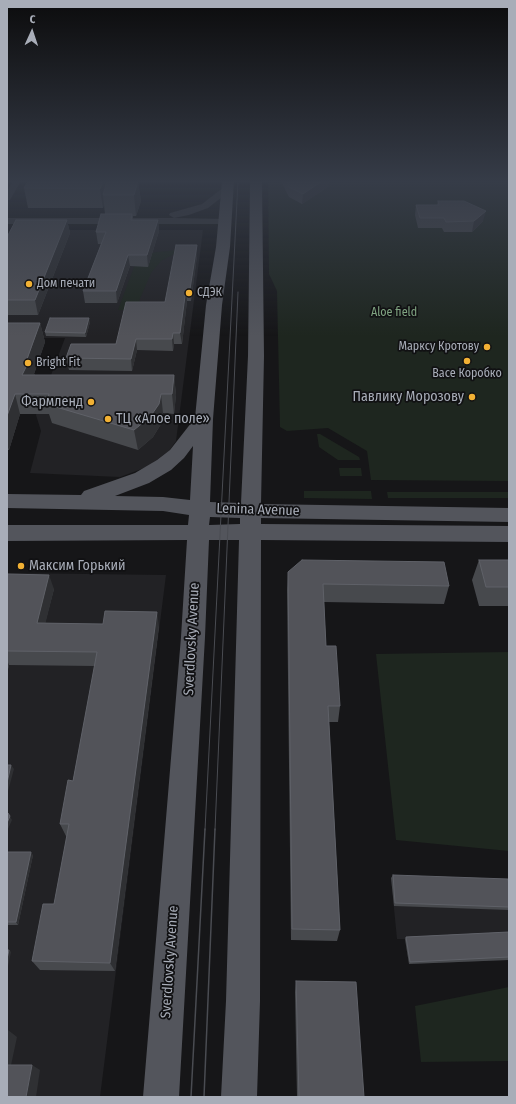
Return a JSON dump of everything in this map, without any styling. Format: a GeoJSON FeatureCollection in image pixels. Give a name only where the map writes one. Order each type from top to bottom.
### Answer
{"type":"FeatureCollection","features":[{"type":"Feature","properties":{"kind":"main road","name":"Sverdlovsky Avenue"},"geometry":{"type":"LineString","coordinates":[[160,1097],[193,637],[195,564],[199,521],[200,474],[204,419],[214,305],[223,247],[232,233]]}},
{"type":"Feature","properties":{"kind":"main road","name":"Sverdlovsky Avenue"},"geometry":{"type":"LineString","coordinates":[[239,1097],[243,993],[251,521],[256,356],[241,233]]}},
{"type":"Feature","properties":{"kind":"main road"},"geometry":{"type":"LineString","coordinates":[[73,502],[117,488],[142,478],[158,468],[177,454],[204,419]]}},
{"type":"Feature","properties":{"kind":"main road","name":"Lenina Avenue"},"geometry":{"type":"LineString","coordinates":[[7,501],[163,504],[199,521]]}},
{"type":"Feature","properties":{"kind":"main road","name":"Lenina Avenue"},"geometry":{"type":"LineString","coordinates":[[7,533],[199,521],[509,515]]}},
{"type":"Feature","properties":{"kind":"main road","name":"Lenina Avenue"},"geometry":{"type":"LineString","coordinates":[[251,521],[509,534]]}},
{"type":"Feature","properties":{"kind":"shaded area"},"geometry":{"type":"Polygon","coordinates":[[[17,233],[203,233],[176,441],[169,451],[147,467],[120,477],[30,473],[41,431],[36,415],[65,338],[7,338],[7,241],[17,233]]]}},
{"type":"Feature","properties":{"kind":"shaded area"},"geometry":{"type":"Polygon","coordinates":[[[7,573],[166,575],[100,1097],[7,1097],[7,573]]]}},
{"type":"Feature","properties":{"kind":"shaded area"},"geometry":{"type":"Polygon","coordinates":[[[391,878],[509,899],[509,960],[409,964],[405,939],[397,939],[391,878]]]}},
{"type":"Feature","properties":{"kind":"green space","name":"Aloe field"},"geometry":{"type":"Polygon","coordinates":[[[269,233],[509,233],[509,481],[371,480],[367,451],[328,428],[287,431],[280,427],[277,291],[269,274],[269,233]]]}},
{"type":"Feature","properties":{"kind":"green space"},"geometry":{"type":"Polygon","coordinates":[[[179,250],[161,261],[151,273],[139,301],[166,311],[118,310],[138,256],[157,252],[179,250]]]}},
{"type":"Feature","properties":{"kind":"green space"},"geometry":{"type":"Polygon","coordinates":[[[317,434],[320,434],[359,457],[360,460],[338,460],[319,447],[317,434]]]}},
{"type":"Feature","properties":{"kind":"green space"},"geometry":{"type":"Polygon","coordinates":[[[339,468],[361,468],[362,476],[340,476],[339,468]]]}},
{"type":"Feature","properties":{"kind":"green space"},"geometry":{"type":"Polygon","coordinates":[[[304,491],[371,491],[372,499],[304,498],[304,491]]]}},
{"type":"Feature","properties":{"kind":"green space"},"geometry":{"type":"Polygon","coordinates":[[[387,492],[509,492],[509,498],[388,498],[387,492]]]}},
{"type":"Feature","properties":{"kind":"green space"},"geometry":{"type":"Polygon","coordinates":[[[509,652],[509,851],[396,840],[376,654],[509,652]]]}},
{"type":"Feature","properties":{"kind":"green space"},"geometry":{"type":"Polygon","coordinates":[[[509,987],[509,1061],[421,1062],[415,1006],[509,987]]]}},
{"type":"Feature","properties":{"kind":"building"},"geometry":{"type":"Polygon","coordinates":[[[9,233],[62,233],[35,300],[7,300],[7,237],[9,233]]]}},
{"type":"Feature","properties":{"kind":"building"},"geometry":{"type":"Polygon","coordinates":[[[106,233],[154,233],[147,255],[128,255],[116,291],[83,291],[106,233]]]}},
{"type":"Feature","properties":{"kind":"building"},"geometry":{"type":"Polygon","coordinates":[[[176,245],[197,245],[190,289],[186,289],[180,333],[173,333],[172,339],[136,339],[131,359],[66,358],[71,344],[116,344],[126,302],[165,302],[176,245]]]}},
{"type":"Feature","properties":{"kind":"building"},"geometry":{"type":"Polygon","coordinates":[[[50,318],[89,318],[85,333],[45,332],[50,318]]]}},
{"type":"Feature","properties":{"kind":"building"},"geometry":{"type":"Polygon","coordinates":[[[7,323],[40,323],[27,359],[30,359],[22,375],[174,375],[172,394],[161,394],[159,404],[150,417],[134,430],[46,404],[49,394],[15,394],[7,416],[7,323]]]}},
{"type":"Feature","properties":{"kind":"building"},"geometry":{"type":"Polygon","coordinates":[[[302,560],[444,562],[449,586],[323,584],[326,646],[336,646],[340,706],[328,706],[340,930],[292,929],[288,572],[302,560]]]}},
{"type":"Feature","properties":{"kind":"building"},"geometry":{"type":"Polygon","coordinates":[[[479,560],[509,560],[509,587],[486,587],[479,560]]]}},
{"type":"Feature","properties":{"kind":"building"},"geometry":{"type":"Polygon","coordinates":[[[7,574],[49,575],[37,623],[103,624],[105,611],[157,612],[110,963],[32,961],[43,904],[54,904],[69,824],[60,824],[68,780],[73,781],[97,652],[7,651],[7,574]]]}},
{"type":"Feature","properties":{"kind":"building"},"geometry":{"type":"Polygon","coordinates":[[[7,765],[11,765],[7,783],[7,765]]]}},
{"type":"Feature","properties":{"kind":"building"},"geometry":{"type":"Polygon","coordinates":[[[7,812],[10,816],[7,823],[7,812]]]}},
{"type":"Feature","properties":{"kind":"building"},"geometry":{"type":"Polygon","coordinates":[[[7,852],[31,852],[16,922],[7,922],[7,852]]]}},
{"type":"Feature","properties":{"kind":"building"},"geometry":{"type":"Polygon","coordinates":[[[393,875],[508,879],[509,907],[395,903],[393,875]]]}},
{"type":"Feature","properties":{"kind":"building"},"geometry":{"type":"Polygon","coordinates":[[[509,932],[509,957],[410,962],[406,937],[509,932]]]}},
{"type":"Feature","properties":{"kind":"building"},"geometry":{"type":"Polygon","coordinates":[[[296,981],[356,982],[364,1097],[299,1097],[296,981]]]}},
{"type":"Feature","properties":{"kind":"building"},"geometry":{"type":"Polygon","coordinates":[[[7,1065],[32,1065],[26,1097],[7,1097],[7,1065]]]}},
{"type":"Feature","properties":{"kind":"tram line"},"geometry":{"type":"LineString","coordinates":[[205,830],[235,233]]}},
{"type":"Feature","properties":{"kind":"tram line"},"geometry":{"type":"LineString","coordinates":[[215,830],[238,292]]}},
{"type":"Feature","properties":{"kind":"tram line"},"geometry":{"type":"LineString","coordinates":[[191,1097],[205,829]]}},
{"type":"Feature","properties":{"kind":"tram line"},"geometry":{"type":"LineString","coordinates":[[204,1097],[215,829]]}},
{"type":"Feature","properties":{"kind":"place","name":"Дом печати"},"geometry":{"type":"Point","coordinates":[29,284]}},
{"type":"Feature","properties":{"kind":"place","name":"СДЭК"},"geometry":{"type":"Point","coordinates":[189,293]}},
{"type":"Feature","properties":{"kind":"place","name":"Марксу Кротову"},"geometry":{"type":"Point","coordinates":[487,347]}},
{"type":"Feature","properties":{"kind":"place","name":"Васе Коробко"},"geometry":{"type":"Point","coordinates":[467,361]}},
{"type":"Feature","properties":{"kind":"place","name":"Bright Fit"},"geometry":{"type":"Point","coordinates":[28,363]}},
{"type":"Feature","properties":{"kind":"place","name":"Павлику Морозову"},"geometry":{"type":"Point","coordinates":[472,397]}},
{"type":"Feature","properties":{"kind":"place","name":"Фармленд"},"geometry":{"type":"Point","coordinates":[91,402]}},
{"type":"Feature","properties":{"kind":"place","name":"ТЦ «Алое поле»"},"geometry":{"type":"Point","coordinates":[108,419]}},
{"type":"Feature","properties":{"kind":"place","name":"Максим Горький"},"geometry":{"type":"Point","coordinates":[21,566]}}]}
